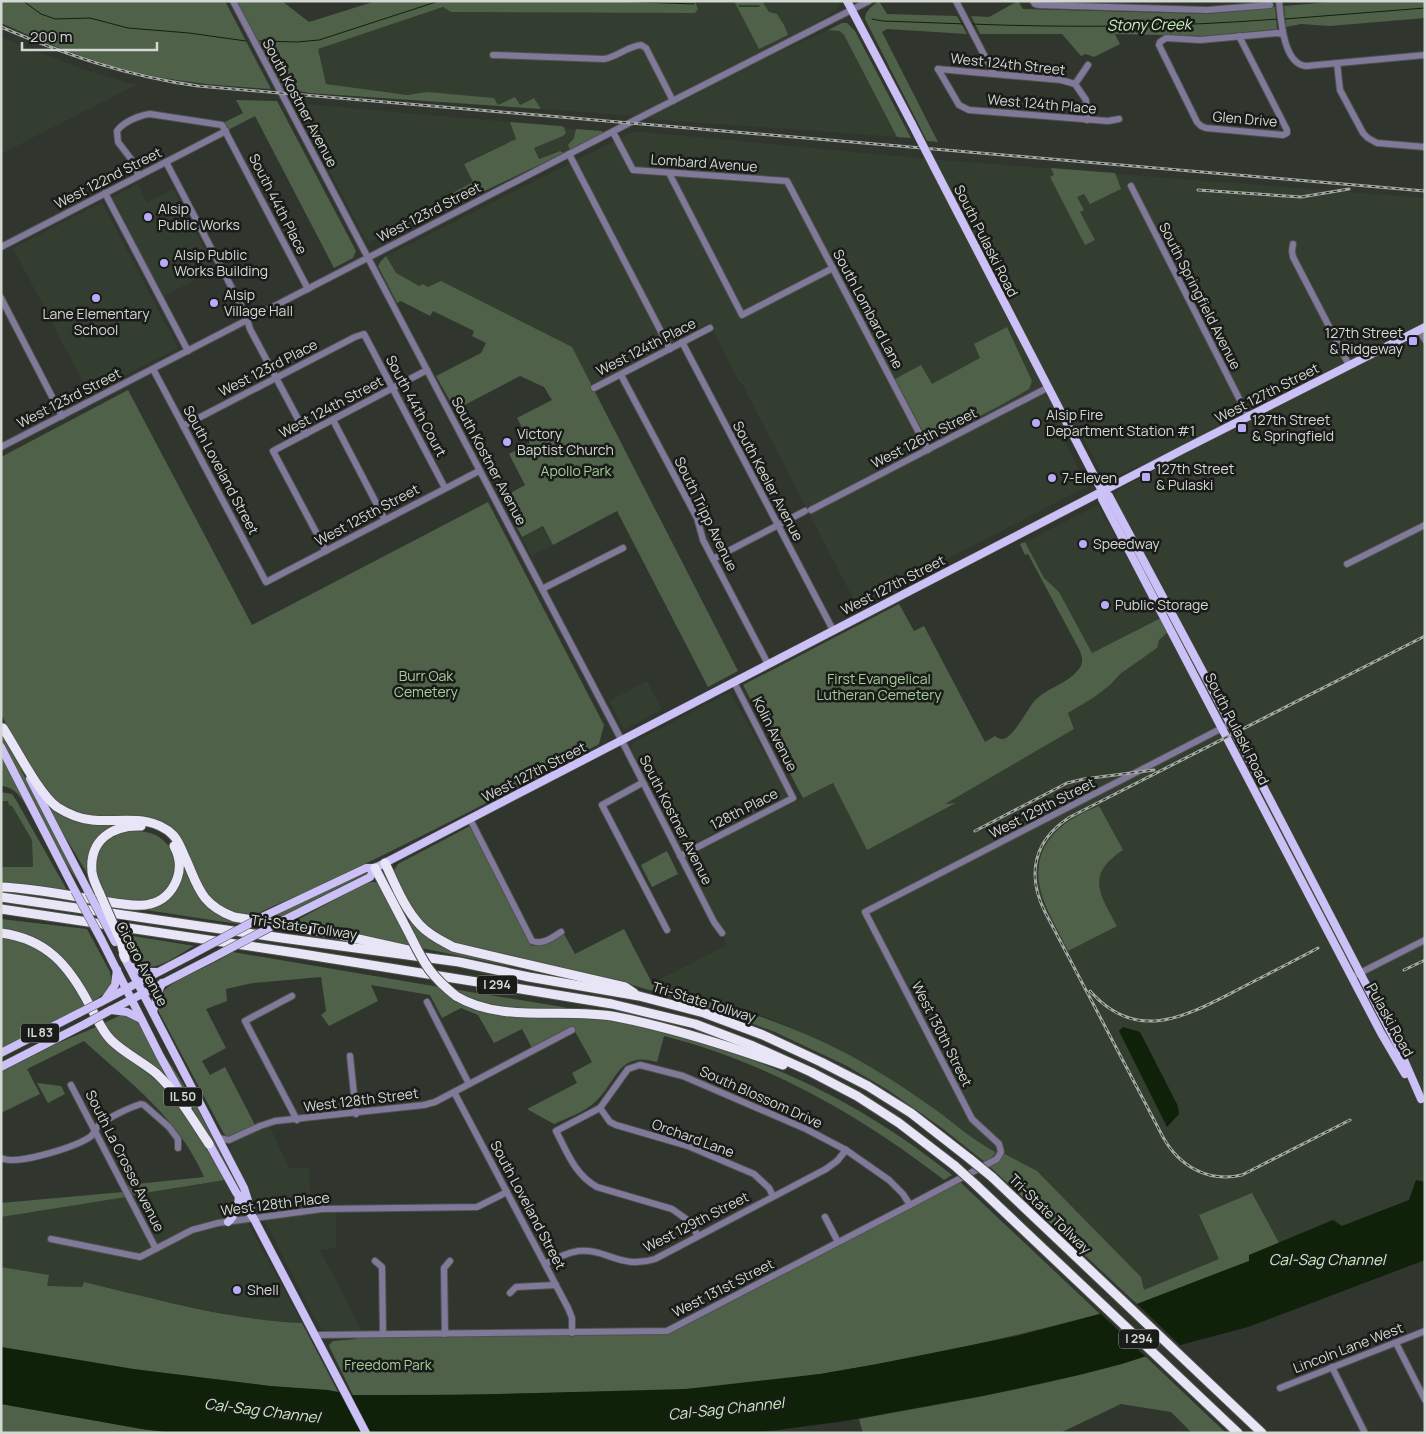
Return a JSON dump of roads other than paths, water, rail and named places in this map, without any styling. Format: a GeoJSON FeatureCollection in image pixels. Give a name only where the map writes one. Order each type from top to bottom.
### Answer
{"type":"FeatureCollection","features":[{"type":"Feature","properties":{"kind":"highway"},"geometry":{"type":"LineString","coordinates":[[2,726],[43,792],[55,805],[68,814],[93,820],[148,822],[165,828],[180,845],[203,896],[220,912],[234,917],[336,934],[460,962]]}},
{"type":"Feature","properties":{"kind":"highway"},"geometry":{"type":"LineString","coordinates":[[1,887],[22,888],[117,903],[147,905],[160,901],[173,888],[177,880],[180,861],[172,841],[163,834],[140,826],[117,829],[108,833],[97,845],[92,858],[92,874],[100,894],[118,942],[127,962]]}},
{"type":"Feature","properties":{"kind":"highway"},"geometry":{"type":"LineString","coordinates":[[385,863],[402,900],[420,926],[434,937],[453,947],[625,987],[639,996]]}},
{"type":"Feature","properties":{"kind":"highway"},"geometry":{"type":"LineString","coordinates":[[375,868],[429,971],[439,982],[469,1004],[502,1012],[586,1013],[618,1017],[718,1042],[822,1079]]}},
{"type":"Feature","properties":{"kind":"highway","name":"Tri-State Tollway"},"geometry":{"type":"LineString","coordinates":[[1,897],[460,962],[529,977],[639,996],[704,1013],[763,1035],[868,1086],[911,1113],[970,1159],[992,1177],[1262,1433]]}},
{"type":"Feature","properties":{"kind":"highway","name":"Tri-State Tollway"},"geometry":{"type":"LineString","coordinates":[[1,909],[296,953],[612,1004],[695,1024],[753,1046],[857,1096],[892,1119],[955,1166],[1238,1433]]}},
{"type":"Feature","properties":{"kind":"highway"},"geometry":{"type":"LineString","coordinates":[[1,933],[33,941],[46,949],[64,965],[75,979],[100,1025],[111,1040],[156,1073],[169,1087],[210,1144]]}},
{"type":"Feature","properties":{"kind":"main road","name":"South Pulaski Road"},"geometry":{"type":"LineString","coordinates":[[848,1],[1047,388],[1102,491],[1108,496],[1230,724],[1356,975]]}},
{"type":"Feature","properties":{"kind":"main road","name":"West 127th Street"},"geometry":{"type":"LineString","coordinates":[[1,1053],[260,918],[366,868],[375,868],[385,863],[1102,491],[1422,329]]}},
{"type":"Feature","properties":{"kind":"main road","name":"South Pulaski Road"},"geometry":{"type":"LineString","coordinates":[[1102,491],[1102,499],[1222,728],[1356,975]]}},
{"type":"Feature","properties":{"kind":"main road","name":"Cicero Avenue"},"geometry":{"type":"LineString","coordinates":[[2,726],[89,893],[118,942]]}},
{"type":"Feature","properties":{"kind":"main road","name":"Cicero Avenue"},"geometry":{"type":"LineString","coordinates":[[1,747],[141,1019],[239,1196],[254,1219],[366,1433]]}},
{"type":"Feature","properties":{"kind":"main road","name":"West 127th Street"},"geometry":{"type":"LineString","coordinates":[[1,1067],[370,877],[375,868]]}},
{"type":"Feature","properties":{"kind":"main road","name":"Cicero Avenue"},"geometry":{"type":"LineString","coordinates":[[127,962],[244,1188],[254,1219]]}},
{"type":"Feature","properties":{"kind":"main road"},"geometry":{"type":"LineString","coordinates":[[127,962],[145,972],[158,972]]}},
{"type":"Feature","properties":{"kind":"main road"},"geometry":{"type":"LineString","coordinates":[[104,1000],[115,985],[116,970]]}},
{"type":"Feature","properties":{"kind":"main road","name":"Pulaski Road"},"geometry":{"type":"LineString","coordinates":[[1356,975],[1390,1049],[1423,1103]]}},
{"type":"Feature","properties":{"kind":"main road"},"geometry":{"type":"LineString","coordinates":[[153,1012],[157,994],[162,983]]}},
{"type":"Feature","properties":{"kind":"main road"},"geometry":{"type":"LineString","coordinates":[[109,1011],[127,1012],[141,1019]]}},
{"type":"Feature","properties":{"kind":"main road"},"geometry":{"type":"LineString","coordinates":[[228,1222],[234,1217],[238,1208],[239,1196]]}},
{"type":"Feature","properties":{"kind":"street","name":"South Kostner Avenue"},"geometry":{"type":"LineString","coordinates":[[233,1],[622,741],[714,922],[722,932]]}},
{"type":"Feature","properties":{"kind":"street","name":"West 123rd Street"},"geometry":{"type":"LineString","coordinates":[[3,446],[869,1]]}},
{"type":"Feature","properties":{"kind":"street"},"geometry":{"type":"LineString","coordinates":[[956,1],[994,74]]}},
{"type":"Feature","properties":{"kind":"street"},"geometry":{"type":"LineString","coordinates":[[1033,1],[1034,4],[1040,5],[1152,5],[1207,10],[1270,5]]}},
{"type":"Feature","properties":{"kind":"street"},"geometry":{"type":"LineString","coordinates":[[1279,1],[1282,34],[1294,60],[1299,65],[1306,66],[1425,55]]}},
{"type":"Feature","properties":{"kind":"street"},"geometry":{"type":"LineString","coordinates":[[1239,36],[1282,34]]}},
{"type":"Feature","properties":{"kind":"street","name":"Glen Drive"},"geometry":{"type":"LineString","coordinates":[[1239,36],[1287,130],[1287,133],[1283,135],[1201,126],[1159,48],[1160,42],[1166,38],[1200,40],[1239,36]]}},
{"type":"Feature","properties":{"kind":"street"},"geometry":{"type":"LineString","coordinates":[[493,55],[604,59],[611,58],[634,46],[641,45],[646,48],[673,101]]}},
{"type":"Feature","properties":{"kind":"street"},"geometry":{"type":"LineString","coordinates":[[1337,63],[1340,90],[1363,133],[1368,138],[1377,143],[1425,147]]}},
{"type":"Feature","properties":{"kind":"street"},"geometry":{"type":"LineString","coordinates":[[1087,120],[1086,100],[1075,84],[1088,65]]}},
{"type":"Feature","properties":{"kind":"street","name":"West 124th Street"},"geometry":{"type":"LineString","coordinates":[[963,108],[955,100],[938,69],[1060,80],[1075,84]]}},
{"type":"Feature","properties":{"kind":"street","name":"West 124th Place"},"geometry":{"type":"LineString","coordinates":[[963,108],[976,111],[1111,122],[1119,119]]}},
{"type":"Feature","properties":{"kind":"street"},"geometry":{"type":"LineString","coordinates":[[139,176],[117,138],[117,131],[122,125],[150,114],[217,123],[222,125],[226,131]]}},
{"type":"Feature","properties":{"kind":"street","name":"West 122nd Street"},"geometry":{"type":"LineString","coordinates":[[1,247],[226,131]]}},
{"type":"Feature","properties":{"kind":"street","name":"South 44th Place"},"geometry":{"type":"LineString","coordinates":[[226,131],[308,289]]}},
{"type":"Feature","properties":{"kind":"street","name":"Lombard Avenue"},"geometry":{"type":"LineString","coordinates":[[613,132],[633,170],[787,181]]}},
{"type":"Feature","properties":{"kind":"street"},"geometry":{"type":"LineString","coordinates":[[568,154],[670,349]]}},
{"type":"Feature","properties":{"kind":"street"},"geometry":{"type":"LineString","coordinates":[[166,162],[245,312],[247,320],[306,434]]}},
{"type":"Feature","properties":{"kind":"street"},"geometry":{"type":"LineString","coordinates":[[669,173],[742,315],[833,268]]}},
{"type":"Feature","properties":{"kind":"street","name":"South Lombard Lane"},"geometry":{"type":"LineString","coordinates":[[787,181],[928,450]]}},
{"type":"Feature","properties":{"kind":"street","name":"South Springfield Avenue"},"geometry":{"type":"LineString","coordinates":[[1131,186],[1248,416]]}},
{"type":"Feature","properties":{"kind":"street"},"geometry":{"type":"LineString","coordinates":[[105,193],[188,351]]}},
{"type":"Feature","properties":{"kind":"street"},"geometry":{"type":"LineString","coordinates":[[1293,244],[1293,257],[1349,365]]}},
{"type":"Feature","properties":{"kind":"street"},"geometry":{"type":"LineString","coordinates":[[1,298],[62,416]]}},
{"type":"Feature","properties":{"kind":"street","name":"West 124th Place"},"geometry":{"type":"LineString","coordinates":[[594,388],[710,328]]}},
{"type":"Feature","properties":{"kind":"street"},"geometry":{"type":"LineString","coordinates":[[1422,329],[1425,340]]}},
{"type":"Feature","properties":{"kind":"street","name":"West 123rd Place"},"geometry":{"type":"LineString","coordinates":[[183,426],[364,334]]}},
{"type":"Feature","properties":{"kind":"street","name":"South 44th Court"},"geometry":{"type":"LineString","coordinates":[[364,334],[445,488]]}},
{"type":"Feature","properties":{"kind":"street","name":"South Keeler Avenue"},"geometry":{"type":"LineString","coordinates":[[682,342],[833,630]]}},
{"type":"Feature","properties":{"kind":"street","name":"South Loveland Street"},"geometry":{"type":"LineString","coordinates":[[153,369],[266,582]]}},
{"type":"Feature","properties":{"kind":"street","name":"West 124th Street"},"geometry":{"type":"LineString","coordinates":[[326,551],[273,451],[427,370]]}},
{"type":"Feature","properties":{"kind":"street","name":"South Tripp Avenue"},"geometry":{"type":"LineString","coordinates":[[621,374],[697,518],[703,540],[768,664]]}},
{"type":"Feature","properties":{"kind":"street","name":"West 126th Street"},"geometry":{"type":"LineString","coordinates":[[713,559],[1047,388]]}},
{"type":"Feature","properties":{"kind":"street"},"geometry":{"type":"LineString","coordinates":[[333,420],[385,520]]}},
{"type":"Feature","properties":{"kind":"street"},"geometry":{"type":"LineString","coordinates":[[1,439],[3,446]]}},
{"type":"Feature","properties":{"kind":"street","name":"West 125th Street"},"geometry":{"type":"LineString","coordinates":[[266,582],[479,470]]}},
{"type":"Feature","properties":{"kind":"street"},"geometry":{"type":"LineString","coordinates":[[1347,564],[1425,525]]}},
{"type":"Feature","properties":{"kind":"street"},"geometry":{"type":"LineString","coordinates":[[542,589],[623,548]]}},
{"type":"Feature","properties":{"kind":"street","name":"Kolin Avenue"},"geometry":{"type":"LineString","coordinates":[[734,682],[793,798]]}},
{"type":"Feature","properties":{"kind":"street","name":"West 129th Street"},"geometry":{"type":"LineString","coordinates":[[866,912],[1230,724]]}},
{"type":"Feature","properties":{"kind":"street"},"geometry":{"type":"LineString","coordinates":[[642,783],[602,805],[667,930]]}},
{"type":"Feature","properties":{"kind":"street","name":"128th Place"},"geometry":{"type":"LineString","coordinates":[[680,856],[793,798]]}},
{"type":"Feature","properties":{"kind":"street"},"geometry":{"type":"LineString","coordinates":[[470,819],[532,941],[538,943],[546,941],[562,932]]}},
{"type":"Feature","properties":{"kind":"street","name":"West 130th Street"},"geometry":{"type":"LineString","coordinates":[[866,912],[972,1119],[999,1144],[1001,1152],[997,1159]]}},
{"type":"Feature","properties":{"kind":"street"},"geometry":{"type":"LineString","coordinates":[[1356,975],[1425,940]]}},
{"type":"Feature","properties":{"kind":"street"},"geometry":{"type":"LineString","coordinates":[[292,996],[245,1021],[297,1120]]}},
{"type":"Feature","properties":{"kind":"street"},"geometry":{"type":"LineString","coordinates":[[427,1002],[468,1084]]}},
{"type":"Feature","properties":{"kind":"street","name":"West 128th Street"},"geometry":{"type":"LineString","coordinates":[[230,1140],[260,1126],[275,1122],[424,1105],[454,1092],[572,1030]]}},
{"type":"Feature","properties":{"kind":"street"},"geometry":{"type":"LineString","coordinates":[[350,1056],[356,1114]]}},
{"type":"Feature","properties":{"kind":"street","name":"South Blossom Drive"},"geometry":{"type":"LineString","coordinates":[[600,1108],[628,1069],[640,1065],[683,1076],[806,1129],[846,1150],[889,1180],[903,1194],[910,1205]]}},
{"type":"Feature","properties":{"kind":"street","name":"South La Crosse Avenue"},"geometry":{"type":"LineString","coordinates":[[71,1086],[156,1249]]}},
{"type":"Feature","properties":{"kind":"street","name":"South Loveland Street"},"geometry":{"type":"LineString","coordinates":[[454,1092],[568,1308],[572,1318],[572,1332]]}},
{"type":"Feature","properties":{"kind":"street"},"geometry":{"type":"LineString","coordinates":[[1,1158],[6,1160],[22,1160],[63,1150],[91,1136],[97,1126],[138,1105],[144,1104],[169,1127],[178,1139],[178,1148]]}},
{"type":"Feature","properties":{"kind":"street"},"geometry":{"type":"LineString","coordinates":[[600,1108],[556,1131],[578,1173],[597,1187],[672,1209],[689,1221],[698,1236]]}},
{"type":"Feature","properties":{"kind":"street","name":"Orchard Lane"},"geometry":{"type":"LineString","coordinates":[[600,1108],[610,1122],[616,1125],[688,1146],[754,1174],[769,1188],[773,1196]]}},
{"type":"Feature","properties":{"kind":"street"},"geometry":{"type":"LineString","coordinates":[[218,1138],[230,1140],[226,1153]]}},
{"type":"Feature","properties":{"kind":"street","name":"West 129th Street"},"geometry":{"type":"LineString","coordinates":[[545,1264],[564,1254],[580,1251],[593,1252],[630,1263],[642,1263],[655,1259],[826,1169],[837,1161],[846,1150]]}},
{"type":"Feature","properties":{"kind":"street","name":"West 131st Street"},"geometry":{"type":"LineString","coordinates":[[314,1334],[667,1331],[997,1159]]}},
{"type":"Feature","properties":{"kind":"street","name":"West 128th Place"},"geometry":{"type":"LineString","coordinates":[[51,1239],[140,1257],[192,1230],[228,1222],[322,1209],[477,1207],[507,1192]]}},
{"type":"Feature","properties":{"kind":"street"},"geometry":{"type":"LineString","coordinates":[[825,1217],[838,1242]]}},
{"type":"Feature","properties":{"kind":"street"},"geometry":{"type":"LineString","coordinates":[[375,1261],[382,1267],[383,1334]]}},
{"type":"Feature","properties":{"kind":"street"},"geometry":{"type":"LineString","coordinates":[[445,1334],[444,1268],[450,1261]]}},
{"type":"Feature","properties":{"kind":"street"},"geometry":{"type":"LineString","coordinates":[[510,1293],[516,1287],[556,1285]]}},
{"type":"Feature","properties":{"kind":"street","name":"Lincoln Lane West"},"geometry":{"type":"LineString","coordinates":[[1280,1388],[1425,1331]]}},
{"type":"Feature","properties":{"kind":"street"},"geometry":{"type":"LineString","coordinates":[[1396,1343],[1425,1400]]}},
{"type":"Feature","properties":{"kind":"street"},"geometry":{"type":"LineString","coordinates":[[1332,1367],[1366,1433]]}},
{"type":"Feature","properties":{"kind":"water"},"geometry":{"type":"Polygon","coordinates":[[[1123,1027],[1140,1032],[1178,1106],[1179,1114],[1167,1127],[1119,1031],[1123,1027]]]}},
{"type":"Feature","properties":{"kind":"water","name":"Cal-Sag Channel"},"geometry":{"type":"Polygon","coordinates":[[[1416,1180],[1425,1182],[1425,1260],[1248,1327],[1184,1344],[1122,1364],[982,1396],[845,1421],[755,1433],[174,1433],[1,1404],[1,1347],[133,1369],[270,1386],[328,1390],[353,1395],[462,1395],[686,1389],[820,1374],[1017,1336],[1137,1304],[1249,1261],[1249,1255],[1333,1220],[1342,1226],[1409,1200],[1416,1180]]]}},
{"type":"Feature","properties":{"kind":"waterway","name":"Stony Creek"},"geometry":{"type":"LineString","coordinates":[[23,1],[41,14],[55,19],[90,18],[128,28],[189,33],[246,41]]}},
{"type":"Feature","properties":{"kind":"waterway","name":"Stony Creek"},"geometry":{"type":"LineString","coordinates":[[260,41],[297,42],[319,40],[439,1]]}},
{"type":"Feature","properties":{"kind":"waterway","name":"Stony Creek"},"geometry":{"type":"LineString","coordinates":[[611,1],[694,4]]}},
{"type":"Feature","properties":{"kind":"waterway","name":"Stony Creek"},"geometry":{"type":"LineString","coordinates":[[739,6],[759,6]]}},
{"type":"Feature","properties":{"kind":"waterway","name":"Stony Creek"},"geometry":{"type":"LineString","coordinates":[[1285,19],[1425,8]]}},
{"type":"Feature","properties":{"kind":"waterway","name":"Stony Creek"},"geometry":{"type":"LineString","coordinates":[[872,19],[966,24]]}},
{"type":"Feature","properties":{"kind":"waterway","name":"Stony Creek"},"geometry":{"type":"LineString","coordinates":[[970,24],[1124,26],[1278,19]]}},
{"type":"Feature","properties":{"kind":"railway"},"geometry":{"type":"LineString","coordinates":[[1,27],[50,47],[97,63],[172,82],[198,86],[1425,191]]}},
{"type":"Feature","properties":{"kind":"railway"},"geometry":{"type":"LineString","coordinates":[[1198,190],[1301,197],[1349,189]]}},
{"type":"Feature","properties":{"kind":"railway"},"geometry":{"type":"LineString","coordinates":[[1350,1120],[1242,1175],[1218,1177],[1196,1170],[1186,1164],[1177,1156],[1163,1137],[1045,912],[1039,898],[1035,871],[1041,847],[1048,836],[1070,817],[1425,636]]}},
{"type":"Feature","properties":{"kind":"railway"},"geometry":{"type":"LineString","coordinates":[[975,831],[1067,783],[1154,770]]}},
{"type":"Feature","properties":{"kind":"railway"},"geometry":{"type":"LineString","coordinates":[[1090,991],[1108,1007],[1126,1017],[1145,1021],[1163,1020],[1201,1008],[1318,948]]}},
{"type":"Feature","properties":{"kind":"railway"},"geometry":{"type":"LineString","coordinates":[[1404,970],[1425,960]]}},
{"type":"Feature","properties":{"kind":"place","name":"Alsip Public Works"},"geometry":{"type":"Point","coordinates":[148,217]}},
{"type":"Feature","properties":{"kind":"place","name":"Alsip Public Works Building"},"geometry":{"type":"Point","coordinates":[164,263]}},
{"type":"Feature","properties":{"kind":"place","name":"Lane Elementary School"},"geometry":{"type":"Point","coordinates":[96,298]}},
{"type":"Feature","properties":{"kind":"place","name":"Alsip Village Hall"},"geometry":{"type":"Point","coordinates":[214,303]}},
{"type":"Feature","properties":{"kind":"place","name":"127th Street & Ridgeway"},"geometry":{"type":"Point","coordinates":[1413,341]}},
{"type":"Feature","properties":{"kind":"place","name":"Alsip Fire Department Station #1"},"geometry":{"type":"Point","coordinates":[1036,423]}},
{"type":"Feature","properties":{"kind":"place","name":"127th Street & Springfield"},"geometry":{"type":"Point","coordinates":[1242,428]}},
{"type":"Feature","properties":{"kind":"place","name":"Victory Baptist Church"},"geometry":{"type":"Point","coordinates":[507,442]}},
{"type":"Feature","properties":{"kind":"place","name":"127th Street & Pulaski"},"geometry":{"type":"Point","coordinates":[1146,477]}},
{"type":"Feature","properties":{"kind":"place","name":"7-Eleven"},"geometry":{"type":"Point","coordinates":[1052,478]}},
{"type":"Feature","properties":{"kind":"place","name":"Speedway"},"geometry":{"type":"Point","coordinates":[1083,544]}},
{"type":"Feature","properties":{"kind":"place","name":"Public Storage"},"geometry":{"type":"Point","coordinates":[1105,605]}},
{"type":"Feature","properties":{"kind":"place","name":"Shell"},"geometry":{"type":"Point","coordinates":[237,1290]}},
{"type":"Feature","properties":{"kind":"park label","name":"Apollo Park"},"geometry":{"type":"Point","coordinates":[576,471]}},
{"type":"Feature","properties":{"kind":"park label","name":"Burr Oak Cemetery"},"geometry":{"type":"Point","coordinates":[426,684]}},
{"type":"Feature","properties":{"kind":"park label","name":"First Evangelical Lutheran Cemetery"},"geometry":{"type":"Point","coordinates":[879,688]}},
{"type":"Feature","properties":{"kind":"park label","name":"Freedom Park"},"geometry":{"type":"Point","coordinates":[388,1365]}}]}
